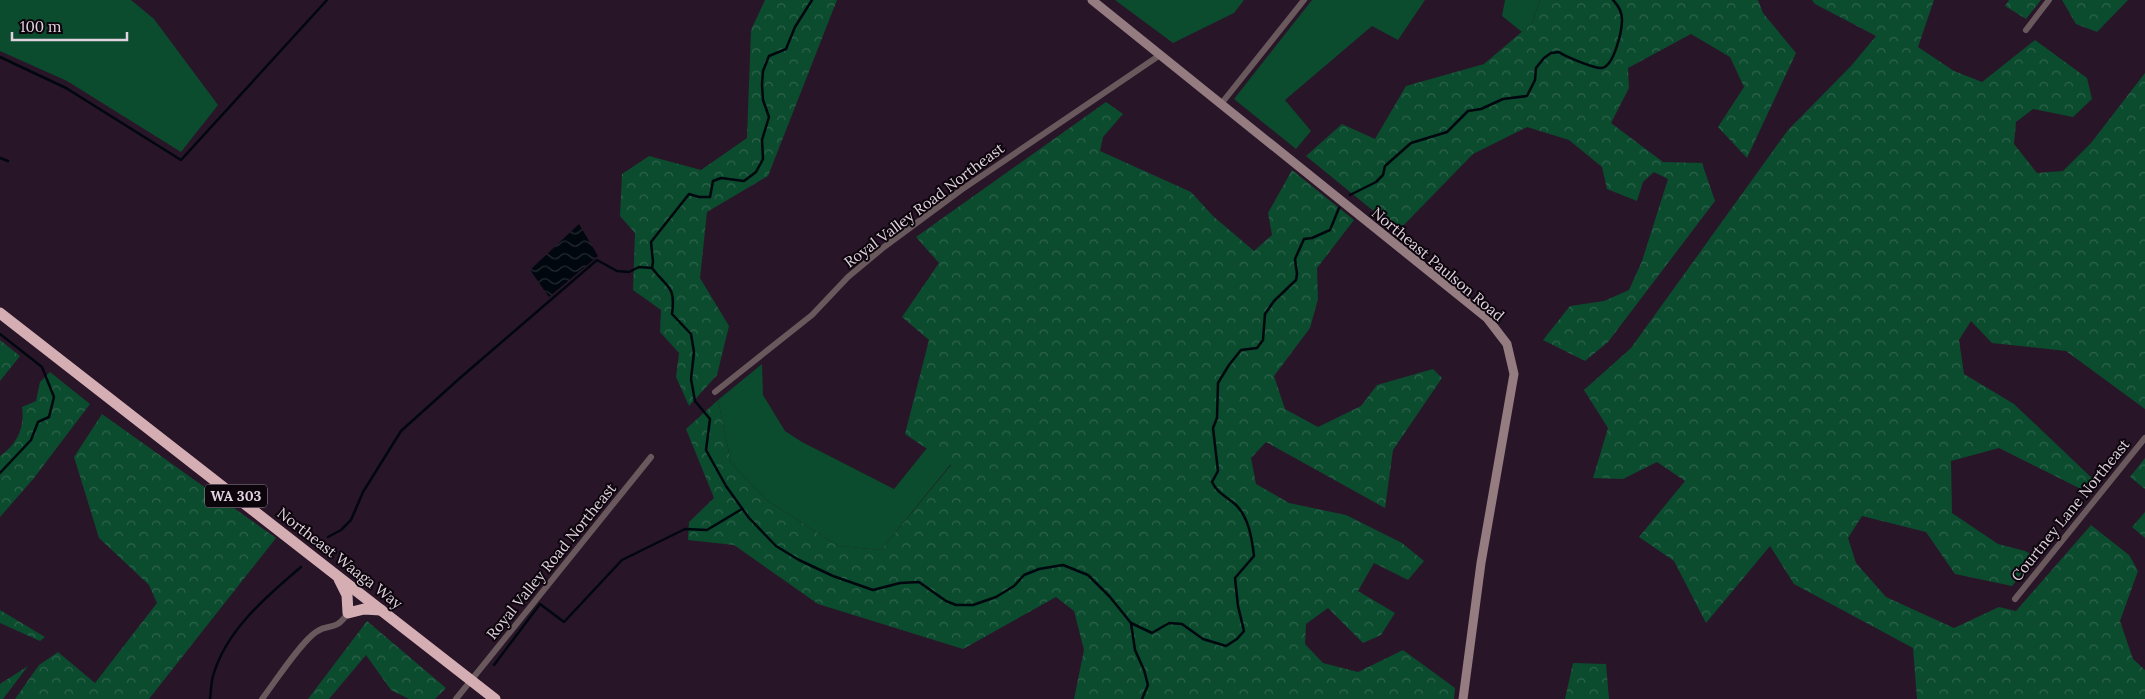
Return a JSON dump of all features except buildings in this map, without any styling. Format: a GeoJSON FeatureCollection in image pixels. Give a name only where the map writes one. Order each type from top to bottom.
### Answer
{"type":"FeatureCollection","features":[{"type":"Feature","properties":{"kind":"highway","name":"Northeast Waaga Way"},"geometry":{"type":"LineString","coordinates":[[0,313],[495,699]]}},
{"type":"Feature","properties":{"kind":"highway"},"geometry":{"type":"LineString","coordinates":[[337,576],[347,595],[348,613],[364,609],[380,610]]}},
{"type":"Feature","properties":{"kind":"street","name":"Northeast Paulson Road"},"geometry":{"type":"LineString","coordinates":[[1092,0],[1487,318],[1507,344],[1514,374],[1481,563],[1463,699]]}},
{"type":"Feature","properties":{"kind":"street"},"geometry":{"type":"LineString","coordinates":[[1221,104],[1304,0]]}},
{"type":"Feature","properties":{"kind":"street"},"geometry":{"type":"LineString","coordinates":[[2026,30],[2049,0]]}},
{"type":"Feature","properties":{"kind":"street","name":"Royal Valley Road Northeast"},"geometry":{"type":"LineString","coordinates":[[715,392],[812,315],[848,278],[879,251],[960,190],[1160,54]]}},
{"type":"Feature","properties":{"kind":"street","name":"Courtney Lane Northeast"},"geometry":{"type":"LineString","coordinates":[[2015,599],[2145,438]]}},
{"type":"Feature","properties":{"kind":"street","name":"Royal Valley Road Northeast"},"geometry":{"type":"LineString","coordinates":[[456,699],[651,457]]}},
{"type":"Feature","properties":{"kind":"street"},"geometry":{"type":"LineString","coordinates":[[262,699],[305,643],[317,632],[338,625],[348,613]]}},
{"type":"Feature","properties":{"kind":"green space"},"geometry":{"type":"Polygon","coordinates":[[[0,0],[131,0],[154,19],[218,105],[181,152],[67,81],[0,51],[0,0]]]}},
{"type":"Feature","properties":{"kind":"green space"},"geometry":{"type":"Polygon","coordinates":[[[765,0],[837,0],[768,176],[707,212],[700,278],[729,326],[717,375],[689,406],[676,377],[679,353],[660,332],[661,310],[633,290],[635,233],[620,216],[622,174],[649,156],[701,170],[747,138],[751,30],[765,0]]]}},
{"type":"Feature","properties":{"kind":"green space"},"geometry":{"type":"Polygon","coordinates":[[[1115,0],[1244,0],[1234,13],[1173,43],[1115,0]]]}},
{"type":"Feature","properties":{"kind":"green space"},"geometry":{"type":"Polygon","coordinates":[[[1312,0],[1425,0],[1398,40],[1372,26],[1285,100],[1311,131],[1296,149],[1234,99],[1312,0]]]}},
{"type":"Feature","properties":{"kind":"green space"},"geometry":{"type":"Polygon","coordinates":[[[1505,0],[1540,0],[1532,23],[1522,32],[1502,16],[1505,0]]]}},
{"type":"Feature","properties":{"kind":"green space"},"geometry":{"type":"Polygon","coordinates":[[[1540,0],[1758,0],[1763,13],[1796,53],[1747,158],[1718,127],[1744,87],[1730,57],[1691,34],[1628,68],[1629,88],[1611,123],[1663,162],[1702,163],[1715,201],[1608,342],[1585,361],[1543,340],[1570,306],[1604,301],[1629,290],[1642,261],[1668,179],[1654,172],[1643,182],[1637,201],[1607,189],[1602,167],[1569,140],[1527,127],[1473,154],[1398,231],[1306,156],[1342,124],[1375,139],[1406,86],[1484,64],[1532,23],[1540,0]]]}},
{"type":"Feature","properties":{"kind":"green space"},"geometry":{"type":"Polygon","coordinates":[[[1812,0],[1934,0],[1918,47],[1954,71],[1982,82],[2035,40],[2087,78],[2092,99],[2073,117],[2033,109],[2016,122],[2014,144],[2037,173],[2063,171],[2091,143],[2145,73],[2145,409],[2066,351],[1992,343],[1971,321],[1959,340],[1964,374],[2014,404],[2095,481],[2087,492],[1999,448],[1951,461],[1952,513],[1998,544],[2025,551],[2035,557],[2012,586],[1955,574],[1926,532],[1862,516],[1848,538],[1856,563],[1886,597],[1954,628],[1999,607],[2016,611],[2091,525],[2129,555],[2138,571],[2120,621],[2133,659],[2145,670],[2145,699],[1917,699],[1913,648],[1794,584],[1770,546],[1706,623],[1674,561],[1639,537],[1685,481],[1657,462],[1623,479],[1593,478],[1608,428],[1584,390],[1631,348],[1788,130],[1851,66],[1876,36],[1815,4],[1812,0]]]}},
{"type":"Feature","properties":{"kind":"green space"},"geometry":{"type":"Polygon","coordinates":[[[2009,0],[2041,0],[2026,19],[2005,6],[2009,0]]]}},
{"type":"Feature","properties":{"kind":"green space"},"geometry":{"type":"Polygon","coordinates":[[[2062,0],[2128,0],[2097,32],[2076,24],[2062,0]]]}},
{"type":"Feature","properties":{"kind":"green space"},"geometry":{"type":"Polygon","coordinates":[[[1106,102],[1123,114],[1103,137],[1100,151],[1191,192],[1213,216],[1254,251],[1272,235],[1268,213],[1292,170],[1354,220],[1317,268],[1318,299],[1310,328],[1274,376],[1285,409],[1318,427],[1361,406],[1377,385],[1433,369],[1442,378],[1393,450],[1385,508],[1266,442],[1251,458],[1256,484],[1289,503],[1346,515],[1402,543],[1424,561],[1408,580],[1374,563],[1358,591],[1395,613],[1381,635],[1363,643],[1328,608],[1306,624],[1305,644],[1323,663],[1358,672],[1403,650],[1455,688],[1454,699],[1074,699],[1084,650],[1074,611],[1056,597],[963,649],[818,604],[734,545],[688,540],[689,522],[714,498],[686,429],[718,400],[731,463],[768,501],[838,546],[881,550],[951,465],[905,434],[929,340],[902,317],[939,263],[916,237],[1106,102]]]}},
{"type":"Feature","properties":{"kind":"green space"},"geometry":{"type":"Polygon","coordinates":[[[0,340],[20,356],[0,381],[0,340]]]}},
{"type":"Feature","properties":{"kind":"green space"},"geometry":{"type":"Polygon","coordinates":[[[762,364],[763,395],[785,431],[802,442],[894,489],[927,448],[951,464],[881,550],[838,546],[768,501],[731,463],[718,400],[762,364]]]}},
{"type":"Feature","properties":{"kind":"green space"},"geometry":{"type":"Polygon","coordinates":[[[50,372],[90,404],[34,478],[0,517],[0,456],[15,441],[21,429],[22,407],[36,401],[40,382],[50,372]]]}},
{"type":"Feature","properties":{"kind":"green space"},"geometry":{"type":"Polygon","coordinates":[[[102,414],[276,538],[149,699],[15,699],[39,665],[58,652],[95,683],[157,603],[149,585],[99,538],[74,457],[102,414]]]}},
{"type":"Feature","properties":{"kind":"green space"},"geometry":{"type":"Polygon","coordinates":[[[2145,458],[2145,489],[2130,477],[2145,458]]]}},
{"type":"Feature","properties":{"kind":"green space"},"geometry":{"type":"Polygon","coordinates":[[[2145,512],[2145,538],[2132,527],[2145,512]]]}},
{"type":"Feature","properties":{"kind":"green space"},"geometry":{"type":"Polygon","coordinates":[[[0,610],[45,637],[40,641],[0,623],[0,610]]]}},
{"type":"Feature","properties":{"kind":"green space"},"geometry":{"type":"Polygon","coordinates":[[[367,621],[446,688],[435,699],[409,699],[391,690],[366,655],[329,699],[308,699],[367,621]]]}},
{"type":"Feature","properties":{"kind":"green space"},"geometry":{"type":"Polygon","coordinates":[[[1573,663],[1606,664],[1609,699],[1565,699],[1573,663]]]}},
{"type":"Feature","properties":{"kind":"green space"},"geometry":{"type":"Polygon","coordinates":[[[28,666],[3,699],[0,699],[0,684],[28,666]]]}},
{"type":"Feature","properties":{"kind":"water"},"geometry":{"type":"Polygon","coordinates":[[[579,224],[598,256],[549,297],[530,270],[579,224]]]}},
{"type":"Feature","properties":{"kind":"waterway"},"geometry":{"type":"LineString","coordinates":[[0,57],[66,88],[181,160],[327,0]]}},
{"type":"Feature","properties":{"kind":"waterway"},"geometry":{"type":"LineString","coordinates":[[812,0],[795,27],[786,49],[769,56],[763,71],[763,100],[769,117],[762,140],[763,159],[756,172],[744,181],[721,178],[713,181],[710,197],[699,197],[689,194],[651,242],[652,268],[671,292],[673,297],[672,314],[691,334],[694,352],[691,379],[695,401],[710,419],[706,450],[726,486],[749,518],[776,546],[799,560],[833,576],[873,590],[900,583],[919,582],[946,601],[956,605],[973,605],[996,597],[1014,586],[1024,575],[1039,569],[1063,565],[1088,575],[1110,597],[1131,623],[1135,650],[1148,685],[1142,699]]}},
{"type":"Feature","properties":{"kind":"waterway"},"geometry":{"type":"LineString","coordinates":[[1350,195],[1376,182],[1383,175],[1385,166],[1411,143],[1447,132],[1468,111],[1481,109],[1503,99],[1527,96],[1535,80],[1536,68],[1551,53],[1559,52],[1598,68],[1606,66],[1614,55],[1622,25],[1621,12],[1613,0]]}},
{"type":"Feature","properties":{"kind":"waterway"},"geometry":{"type":"LineString","coordinates":[[0,158],[8,161]]}},
{"type":"Feature","properties":{"kind":"waterway"},"geometry":{"type":"LineString","coordinates":[[1131,623],[1152,633],[1169,623],[1182,624],[1203,639],[1226,646],[1237,639],[1244,631],[1238,606],[1235,578],[1254,556],[1251,536],[1244,515],[1212,482],[1218,471],[1213,428],[1217,418],[1218,383],[1241,350],[1257,348],[1263,340],[1265,314],[1274,301],[1296,280],[1295,259],[1304,239],[1312,238],[1330,230],[1339,208]]}},
{"type":"Feature","properties":{"kind":"waterway"},"geometry":{"type":"LineString","coordinates":[[328,537],[341,530],[351,520],[363,492],[401,431],[597,260],[617,271],[629,272],[639,267],[652,268]]}},
{"type":"Feature","properties":{"kind":"waterway"},"geometry":{"type":"LineString","coordinates":[[0,334],[42,367],[54,397],[49,417],[38,422],[31,440],[0,473]]}},
{"type":"Feature","properties":{"kind":"waterway"},"geometry":{"type":"LineString","coordinates":[[494,665],[540,604],[564,622],[622,560],[685,529],[707,530],[742,509]]}},
{"type":"Feature","properties":{"kind":"waterway"},"geometry":{"type":"LineString","coordinates":[[210,699],[213,676],[227,644],[249,615],[301,567]]}}]}
